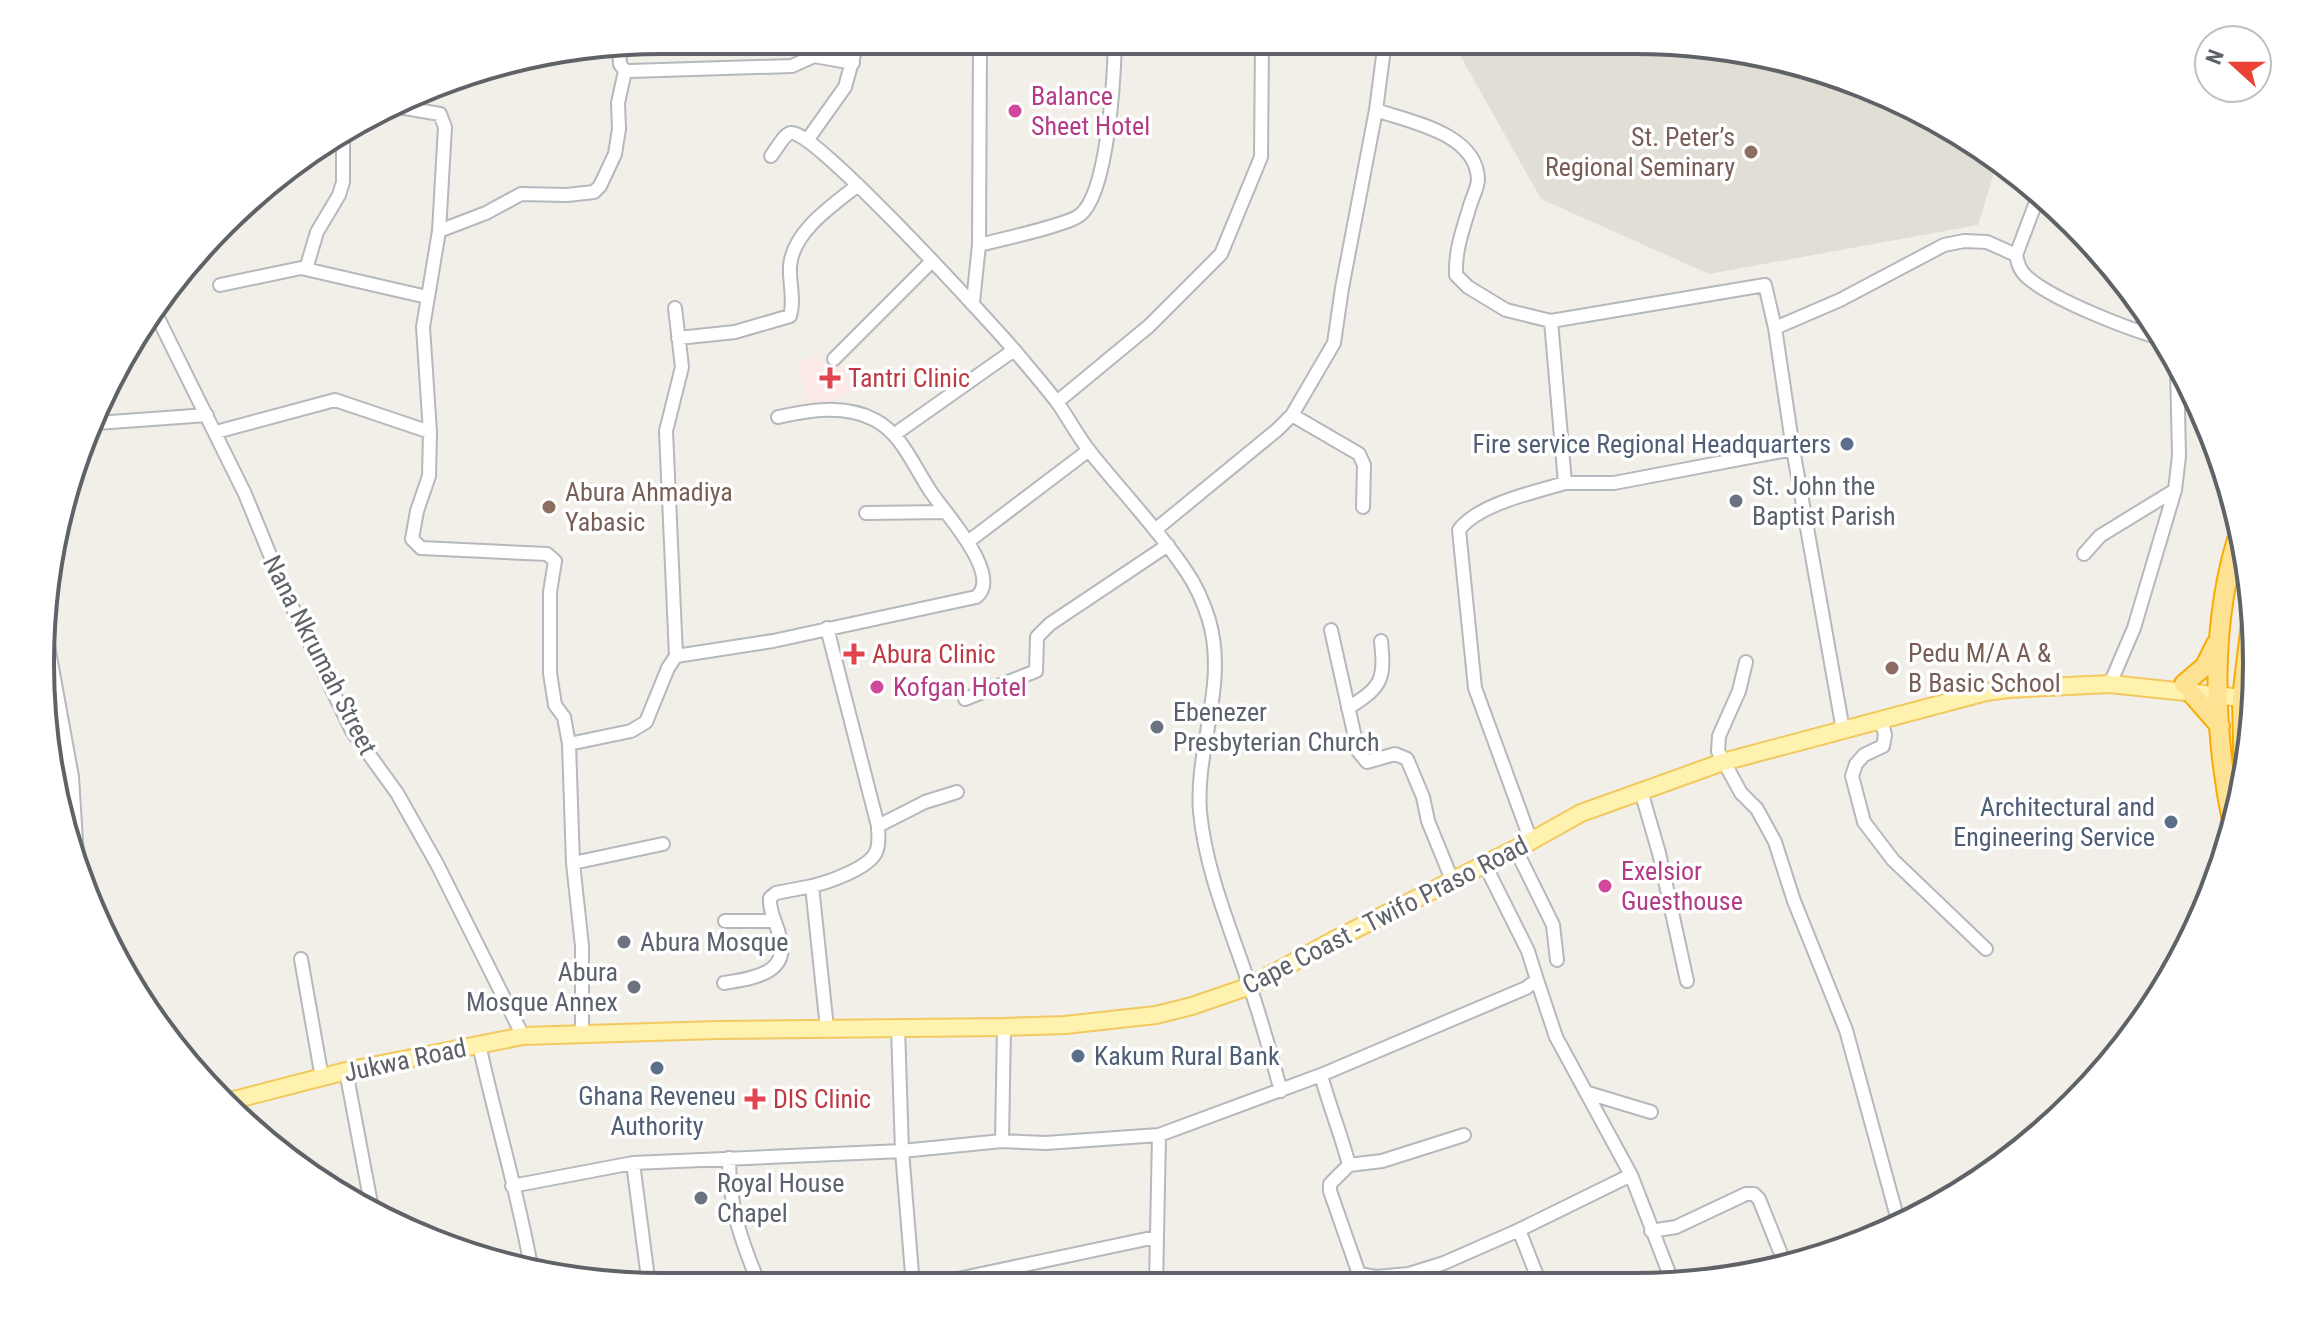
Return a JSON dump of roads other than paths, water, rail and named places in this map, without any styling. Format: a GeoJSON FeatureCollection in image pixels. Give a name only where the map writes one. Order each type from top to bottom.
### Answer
{"type":"FeatureCollection","features":[{"type":"Feature","properties":{"kind":"highway"},"geometry":{"type":"LineString","coordinates":[[2229,792],[2220,726],[2219,638],[2225,589],[2234,561]]}},
{"type":"Feature","properties":{"kind":"highway"},"geometry":{"type":"LineString","coordinates":[[2219,638],[2205,666],[2181,689],[2220,726]]}},
{"type":"Feature","properties":{"kind":"main road","name":"Cape Coast - Twifo Praso Road"},"geometry":{"type":"LineString","coordinates":[[582,1033],[1004,1027],[1065,1025],[1156,1015],[1250,986],[1581,813],[1723,762],[1881,719],[2008,689],[2110,684],[2242,692]]}},
{"type":"Feature","properties":{"kind":"main road","name":"Jukwa Road"},"geometry":{"type":"LineString","coordinates":[[238,1099],[346,1071],[479,1044],[523,1036],[582,1033]]}},
{"type":"Feature","properties":{"kind":"street"},"geometry":{"type":"LineString","coordinates":[[808,139],[845,87],[855,54]]}},
{"type":"Feature","properties":{"kind":"street"},"geometry":{"type":"LineString","coordinates":[[973,302],[979,245],[980,54]]}},
{"type":"Feature","properties":{"kind":"street"},"geometry":{"type":"LineString","coordinates":[[979,245],[1074,219],[1092,202],[1102,171],[1114,54]]}},
{"type":"Feature","properties":{"kind":"street"},"geometry":{"type":"LineString","coordinates":[[1057,402],[1149,326],[1221,254],[1261,157],[1262,54]]}},
{"type":"Feature","properties":{"kind":"street"},"geometry":{"type":"LineString","coordinates":[[1155,530],[1292,415],[1334,343],[1383,54]]}},
{"type":"Feature","properties":{"kind":"street"},"geometry":{"type":"LineString","coordinates":[[439,231],[486,213],[521,194],[594,192],[615,154],[619,129],[618,103],[625,71],[619,55]]}},
{"type":"Feature","properties":{"kind":"street"},"geometry":{"type":"LineString","coordinates":[[625,71],[792,66],[814,56],[853,63]]}},
{"type":"Feature","properties":{"kind":"street"},"geometry":{"type":"LineString","coordinates":[[411,109],[433,112],[442,117],[445,127],[439,231],[423,327],[430,432],[429,476],[417,511],[412,539],[421,548],[547,554],[555,561],[550,592],[550,673],[555,705],[564,717],[569,744],[573,863],[582,946],[582,1033]]}},
{"type":"Feature","properties":{"kind":"street"},"geometry":{"type":"LineString","coordinates":[[1376,110],[1437,132],[1456,142],[1469,154],[1478,179],[1455,254],[1456,275],[1468,287],[1506,310],[1551,321],[1765,285],[1775,328],[1793,449],[1843,730]]}},
{"type":"Feature","properties":{"kind":"street"},"geometry":{"type":"LineString","coordinates":[[771,156],[791,133],[808,139],[858,185],[973,302],[1014,350],[1189,575],[1208,619],[1216,654],[1213,704],[1200,782],[1203,838],[1281,1091]]}},
{"type":"Feature","properties":{"kind":"street"},"geometry":{"type":"LineString","coordinates":[[306,269],[317,232],[339,195],[343,182],[343,146]]}},
{"type":"Feature","properties":{"kind":"street"},"geometry":{"type":"LineString","coordinates":[[678,338],[735,332],[790,316],[793,252],[807,230],[858,185]]}},
{"type":"Feature","properties":{"kind":"street"},"geometry":{"type":"LineString","coordinates":[[2035,205],[2016,255],[2019,267],[2027,277],[2070,303],[2144,331]]}},
{"type":"Feature","properties":{"kind":"street"},"geometry":{"type":"LineString","coordinates":[[1775,328],[1840,300],[1944,245],[1964,241],[1987,242],[2016,255]]}},
{"type":"Feature","properties":{"kind":"street"},"geometry":{"type":"LineString","coordinates":[[834,359],[932,261]]}},
{"type":"Feature","properties":{"kind":"street"},"geometry":{"type":"LineString","coordinates":[[220,285],[306,269],[427,297]]}},
{"type":"Feature","properties":{"kind":"street"},"geometry":{"type":"LineString","coordinates":[[569,744],[631,731],[646,722],[676,656],[666,431],[682,367],[675,308]]}},
{"type":"Feature","properties":{"kind":"street","name":"Nana Nkrumah Street"},"geometry":{"type":"LineString","coordinates":[[160,321],[216,432],[286,594],[352,731],[397,793],[437,864],[523,1036]]}},
{"type":"Feature","properties":{"kind":"street"},"geometry":{"type":"LineString","coordinates":[[1551,321],[1565,483]]}},
{"type":"Feature","properties":{"kind":"street"},"geometry":{"type":"LineString","coordinates":[[895,434],[1014,350]]}},
{"type":"Feature","properties":{"kind":"street"},"geometry":{"type":"LineString","coordinates":[[2110,684],[2134,628],[2175,490],[2179,456],[2178,389]]}},
{"type":"Feature","properties":{"kind":"street"},"geometry":{"type":"LineString","coordinates":[[216,432],[335,400],[430,432]]}},
{"type":"Feature","properties":{"kind":"street"},"geometry":{"type":"LineString","coordinates":[[676,656],[773,641],[976,597],[983,592],[982,572],[969,541],[945,512],[895,434],[876,420],[839,410],[813,409],[778,417]]}},
{"type":"Feature","properties":{"kind":"street"},"geometry":{"type":"LineString","coordinates":[[104,423],[207,415]]}},
{"type":"Feature","properties":{"kind":"street"},"geometry":{"type":"LineString","coordinates":[[1292,415],[1359,454],[1364,465],[1363,507]]}},
{"type":"Feature","properties":{"kind":"street"},"geometry":{"type":"LineString","coordinates":[[1531,841],[1475,688],[1459,530],[1468,518],[1519,497],[1565,483],[1614,483],[1793,449]]}},
{"type":"Feature","properties":{"kind":"street"},"geometry":{"type":"LineString","coordinates":[[969,541],[1089,450]]}},
{"type":"Feature","properties":{"kind":"street"},"geometry":{"type":"LineString","coordinates":[[2084,554],[2100,536],[2175,490]]}},
{"type":"Feature","properties":{"kind":"street"},"geometry":{"type":"LineString","coordinates":[[866,513],[945,512]]}},
{"type":"Feature","properties":{"kind":"street"},"geometry":{"type":"LineString","coordinates":[[965,699],[1033,673],[1038,667],[1037,637],[1050,624],[1168,545]]}},
{"type":"Feature","properties":{"kind":"street"},"geometry":{"type":"LineString","coordinates":[[724,983],[760,977],[777,965],[782,949],[770,898],[776,893],[812,886],[866,864],[878,847],[878,826],[827,628]]}},
{"type":"Feature","properties":{"kind":"street"},"geometry":{"type":"LineString","coordinates":[[1331,630],[1358,751],[1363,759],[1372,762],[1401,755],[1412,768],[1428,821],[1452,880]]}},
{"type":"Feature","properties":{"kind":"street"},"geometry":{"type":"LineString","coordinates":[[1348,708],[1374,689],[1384,671],[1381,641]]}},
{"type":"Feature","properties":{"kind":"street"},"geometry":{"type":"LineString","coordinates":[[1746,662],[1739,691],[1719,736],[1718,751],[1741,793],[1757,809],[1775,842],[1794,901],[1846,1030],[1896,1213]]}},
{"type":"Feature","properties":{"kind":"street"},"geometry":{"type":"LineString","coordinates":[[54,681],[72,777],[75,820]]}},
{"type":"Feature","properties":{"kind":"street"},"geometry":{"type":"LineString","coordinates":[[1881,719],[1885,735],[1883,746],[1864,755],[1856,764],[1852,776],[1864,822],[1893,860],[1986,949]]}},
{"type":"Feature","properties":{"kind":"street"},"geometry":{"type":"LineString","coordinates":[[1641,791],[1659,853],[1687,981]]}},
{"type":"Feature","properties":{"kind":"street"},"geometry":{"type":"LineString","coordinates":[[878,826],[925,802],[957,792]]}},
{"type":"Feature","properties":{"kind":"street"},"geometry":{"type":"LineString","coordinates":[[573,863],[663,844]]}},
{"type":"Feature","properties":{"kind":"street"},"geometry":{"type":"LineString","coordinates":[[1515,848],[1553,925],[1557,960]]}},
{"type":"Feature","properties":{"kind":"street"},"geometry":{"type":"LineString","coordinates":[[1484,863],[1528,951],[1556,1037],[1631,1175],[1668,1272]]}},
{"type":"Feature","properties":{"kind":"street"},"geometry":{"type":"LineString","coordinates":[[812,886],[827,1028]]}},
{"type":"Feature","properties":{"kind":"street"},"geometry":{"type":"LineString","coordinates":[[725,921],[773,921]]}},
{"type":"Feature","properties":{"kind":"street"},"geometry":{"type":"LineString","coordinates":[[301,959],[322,1078]]}},
{"type":"Feature","properties":{"kind":"street"},"geometry":{"type":"LineString","coordinates":[[512,1186],[633,1163],[1159,1135],[1321,1075],[1526,988],[1537,980]]}},
{"type":"Feature","properties":{"kind":"street"},"geometry":{"type":"LineString","coordinates":[[1002,1141],[1004,1027]]}},
{"type":"Feature","properties":{"kind":"street"},"geometry":{"type":"LineString","coordinates":[[898,1028],[902,1151],[912,1273]]}},
{"type":"Feature","properties":{"kind":"street"},"geometry":{"type":"LineString","coordinates":[[479,1044],[529,1257]]}},
{"type":"Feature","properties":{"kind":"street"},"geometry":{"type":"LineString","coordinates":[[346,1071],[370,1197]]}},
{"type":"Feature","properties":{"kind":"street"},"geometry":{"type":"LineString","coordinates":[[1321,1075],[1349,1165]]}},
{"type":"Feature","properties":{"kind":"street"},"geometry":{"type":"LineString","coordinates":[[1588,1093],[1651,1112]]}},
{"type":"Feature","properties":{"kind":"street"},"geometry":{"type":"LineString","coordinates":[[1156,1273],[1159,1135]]}},
{"type":"Feature","properties":{"kind":"street"},"geometry":{"type":"LineString","coordinates":[[1359,1273],[1330,1184],[1349,1165],[1382,1161],[1464,1135]]}},
{"type":"Feature","properties":{"kind":"street"},"geometry":{"type":"LineString","coordinates":[[729,1158],[730,1202],[754,1273]]}},
{"type":"Feature","properties":{"kind":"street"},"geometry":{"type":"LineString","coordinates":[[633,1163],[647,1273]]}},
{"type":"Feature","properties":{"kind":"street"},"geometry":{"type":"LineString","coordinates":[[1412,1273],[1444,1263],[1519,1230],[1631,1175]]}},
{"type":"Feature","properties":{"kind":"street"},"geometry":{"type":"LineString","coordinates":[[1651,1231],[1676,1227],[1746,1194],[1754,1194],[1759,1199],[1781,1254]]}},
{"type":"Feature","properties":{"kind":"street"},"geometry":{"type":"LineString","coordinates":[[1519,1230],[1536,1273]]}},
{"type":"Feature","properties":{"kind":"street"},"geometry":{"type":"LineString","coordinates":[[986,1273],[1156,1237]]}},
{"type":"Feature","properties":{"kind":"place","name":"Balance Sheet Hotel"},"geometry":{"type":"Point","coordinates":[1015,111]}},
{"type":"Feature","properties":{"kind":"place","name":"St. Peter’s Regional Seminary"},"geometry":{"type":"Point","coordinates":[1751,152]}},
{"type":"Feature","properties":{"kind":"place","name":"Tantri Clinic"},"geometry":{"type":"Point","coordinates":[830,378]}},
{"type":"Feature","properties":{"kind":"place","name":"Fire service Regional Headquarters"},"geometry":{"type":"Point","coordinates":[1847,444]}},
{"type":"Feature","properties":{"kind":"place","name":"St. John the Baptist Parish"},"geometry":{"type":"Point","coordinates":[1736,501]}},
{"type":"Feature","properties":{"kind":"place","name":"Abura Ahmadiya Yabasic"},"geometry":{"type":"Point","coordinates":[549,507]}},
{"type":"Feature","properties":{"kind":"place","name":"Abura Clinic"},"geometry":{"type":"Point","coordinates":[854,654]}},
{"type":"Feature","properties":{"kind":"place","name":"Pedu M/A A & B Basic School"},"geometry":{"type":"Point","coordinates":[1892,668]}},
{"type":"Feature","properties":{"kind":"place","name":"Kofgan Hotel"},"geometry":{"type":"Point","coordinates":[877,687]}},
{"type":"Feature","properties":{"kind":"place","name":"Ebenezer Presbyterian Church"},"geometry":{"type":"Point","coordinates":[1157,727]}},
{"type":"Feature","properties":{"kind":"place","name":"Architectural and Engineering Service"},"geometry":{"type":"Point","coordinates":[2171,822]}},
{"type":"Feature","properties":{"kind":"place","name":"Exelsior Guesthouse"},"geometry":{"type":"Point","coordinates":[1605,886]}},
{"type":"Feature","properties":{"kind":"place","name":"Abura Mosque"},"geometry":{"type":"Point","coordinates":[624,942]}},
{"type":"Feature","properties":{"kind":"place","name":"Abura Mosque Annex"},"geometry":{"type":"Point","coordinates":[634,987]}},
{"type":"Feature","properties":{"kind":"place","name":"Kakum Rural Bank"},"geometry":{"type":"Point","coordinates":[1078,1056]}},
{"type":"Feature","properties":{"kind":"place","name":"Ghana Reveneu Authority"},"geometry":{"type":"Point","coordinates":[657,1068]}},
{"type":"Feature","properties":{"kind":"place","name":"DIS Clinic"},"geometry":{"type":"Point","coordinates":[755,1099]}},
{"type":"Feature","properties":{"kind":"place","name":"Royal House Chapel"},"geometry":{"type":"Point","coordinates":[701,1198]}}]}
